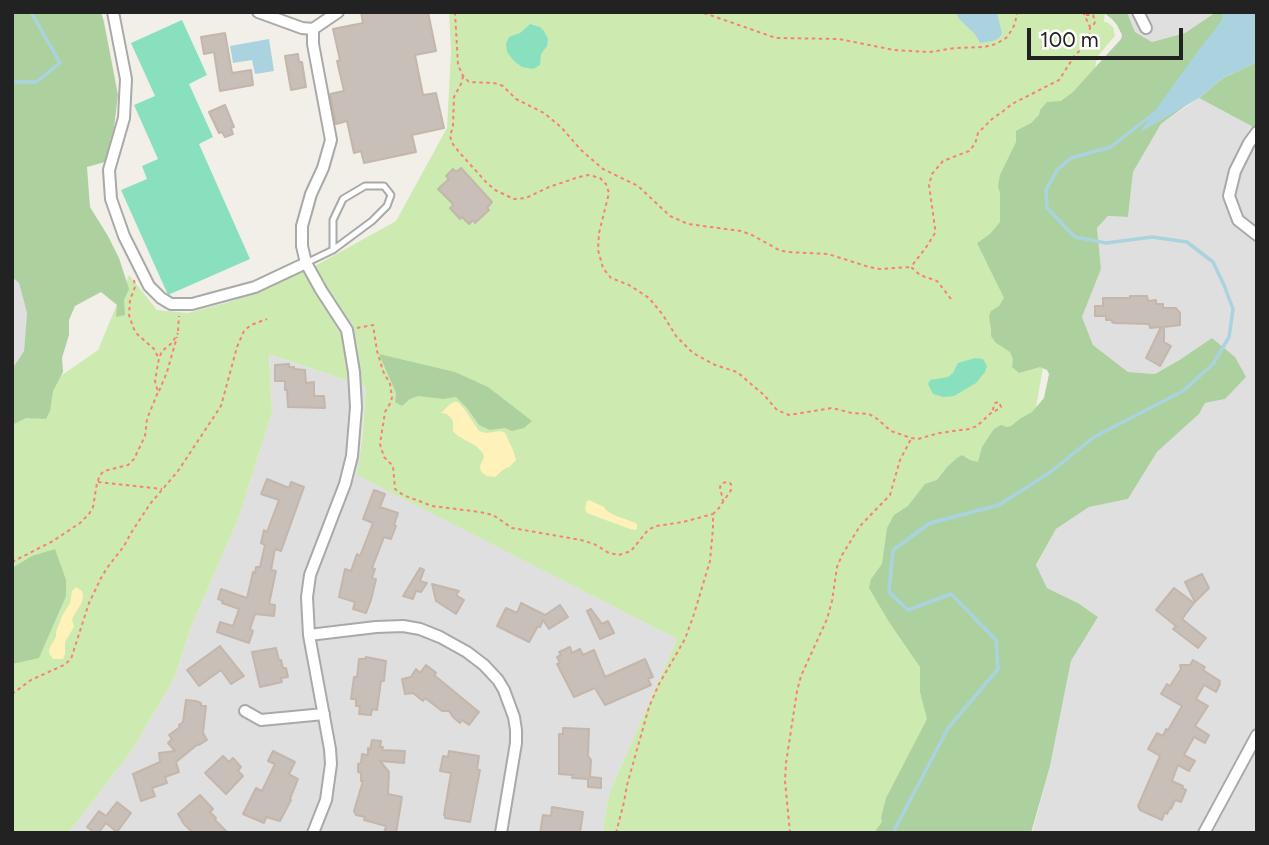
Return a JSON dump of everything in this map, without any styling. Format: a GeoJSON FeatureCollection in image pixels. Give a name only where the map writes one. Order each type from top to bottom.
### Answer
{"type":"FeatureCollection","features":[{"type":"Feature","properties":{"kind":"street"},"geometry":{"type":"LineString","coordinates":[[113,12],[126,79],[124,118],[109,170],[111,199],[124,236],[149,286],[171,304],[192,304],[255,287],[306,262]]}},
{"type":"Feature","properties":{"kind":"street"},"geometry":{"type":"LineString","coordinates":[[258,12],[302,28],[313,29],[338,12]]}},
{"type":"Feature","properties":{"kind":"street"},"geometry":{"type":"LineString","coordinates":[[1138,12],[1146,28]]}},
{"type":"Feature","properties":{"kind":"street"},"geometry":{"type":"LineString","coordinates":[[313,29],[313,44],[331,140],[302,226],[302,246],[306,262],[347,330],[356,407],[352,456],[345,485],[310,575],[307,597],[309,635],[331,764],[326,800],[313,833]]}},
{"type":"Feature","properties":{"kind":"street"},"geometry":{"type":"LineString","coordinates":[[1257,132],[1236,171],[1229,195],[1238,220],[1257,235]]}},
{"type":"Feature","properties":{"kind":"street"},"geometry":{"type":"LineString","coordinates":[[309,635],[389,626],[420,629],[456,645],[491,673],[504,690],[516,730],[500,833]]}},
{"type":"Feature","properties":{"kind":"street"},"geometry":{"type":"LineString","coordinates":[[246,711],[261,720],[324,714]]}},
{"type":"Feature","properties":{"kind":"street"},"geometry":{"type":"LineString","coordinates":[[1204,833],[1257,736]]}},
{"type":"Feature","properties":{"kind":"lane"},"geometry":{"type":"LineString","coordinates":[[306,262],[333,250],[372,221],[387,206],[391,195],[384,186],[365,186],[342,199],[333,220],[333,250]]}},
{"type":"Feature","properties":{"kind":"path"},"geometry":{"type":"LineString","coordinates":[[455,12],[458,65],[469,82],[503,86],[516,99],[544,113],[603,169],[638,186],[665,213],[680,222],[741,231],[787,252],[828,254],[880,269],[911,267],[920,275],[937,281],[951,299]]}},
{"type":"Feature","properties":{"kind":"path"},"geometry":{"type":"LineString","coordinates":[[697,12],[776,38],[839,39],[894,50],[929,52],[996,44],[1011,31],[1017,12]]}},
{"type":"Feature","properties":{"kind":"path"},"geometry":{"type":"LineString","coordinates":[[911,267],[935,233],[929,185],[937,166],[969,151],[975,144],[978,133],[1012,104],[1059,80],[1075,55],[1089,40],[1090,27],[1084,13]]}},
{"type":"Feature","properties":{"kind":"path"},"geometry":{"type":"LineString","coordinates":[[1084,13],[1093,15],[1095,22],[1090,27]]}},
{"type":"Feature","properties":{"kind":"path"},"geometry":{"type":"LineString","coordinates":[[463,76],[454,97],[450,136],[459,152],[486,182],[514,199],[526,198],[579,177],[600,177],[609,193],[598,233],[598,250],[603,268],[611,278],[629,285],[649,298],[676,336],[693,353],[715,365],[737,372],[777,410],[789,415],[832,408],[869,414],[891,431],[918,439],[969,429],[977,426],[992,412]]}},
{"type":"Feature","properties":{"kind":"path"},"geometry":{"type":"LineString","coordinates":[[134,278],[135,287],[130,300],[129,315],[136,333],[154,349],[159,358]]}},
{"type":"Feature","properties":{"kind":"path"},"geometry":{"type":"LineString","coordinates":[[12,562],[67,533],[89,514],[93,507],[97,482],[104,471],[128,465],[134,459],[145,436],[147,419],[167,372],[178,333],[179,304]]}},
{"type":"Feature","properties":{"kind":"path"},"geometry":{"type":"LineString","coordinates":[[12,694],[30,680],[64,665],[71,659],[89,603],[101,578],[150,504],[178,471],[221,406],[244,331],[267,319]]}},
{"type":"Feature","properties":{"kind":"path"},"geometry":{"type":"LineString","coordinates":[[347,330],[373,326],[377,351],[390,384],[392,397],[385,412],[380,444],[384,457],[393,466],[396,489],[403,495],[432,506],[493,515],[512,527],[581,540],[618,555],[632,551],[648,530],[656,526],[713,514],[723,501],[731,490],[731,484],[728,482],[722,482],[720,488],[723,501]]}},
{"type":"Feature","properties":{"kind":"path"},"geometry":{"type":"LineString","coordinates":[[158,392],[155,381],[159,358],[178,333]]}},
{"type":"Feature","properties":{"kind":"path"},"geometry":{"type":"LineString","coordinates":[[790,833],[786,763],[801,676],[827,619],[837,567],[842,555],[860,526],[890,495],[900,460],[911,438]]}},
{"type":"Feature","properties":{"kind":"path"},"geometry":{"type":"LineString","coordinates":[[97,482],[163,489]]}},
{"type":"Feature","properties":{"kind":"path"},"geometry":{"type":"LineString","coordinates":[[616,833],[649,707],[685,639],[707,573],[713,514]]}},
{"type":"Feature","properties":{"kind":"shaded area"},"geometry":{"type":"Polygon","coordinates":[[[1127,12],[1216,12],[1185,33],[1152,42],[1135,32],[1127,12]]]}},
{"type":"Feature","properties":{"kind":"shaded area"},"geometry":{"type":"Polygon","coordinates":[[[1199,98],[1257,129],[1257,833],[1032,833],[1050,766],[1071,661],[1098,617],[1078,603],[1047,588],[1036,566],[1056,529],[1089,507],[1128,499],[1157,452],[1199,414],[1205,403],[1225,399],[1181,359],[1155,374],[1128,372],[1093,345],[1082,317],[1101,269],[1097,228],[1108,216],[1128,217],[1133,172],[1161,124],[1199,98]]]}},
{"type":"Feature","properties":{"kind":"shaded area"},"geometry":{"type":"Polygon","coordinates":[[[12,277],[19,283],[27,313],[24,351],[12,369],[12,277]]]}},
{"type":"Feature","properties":{"kind":"shaded area"},"geometry":{"type":"Polygon","coordinates":[[[269,354],[366,387],[358,475],[677,639],[609,794],[602,833],[68,833],[130,753],[174,679],[191,627],[239,517],[272,412],[269,354]]]}},
{"type":"Feature","properties":{"kind":"green space"},"geometry":{"type":"Polygon","coordinates":[[[12,12],[101,12],[118,95],[114,128],[105,162],[87,167],[90,207],[119,258],[129,289],[124,300],[125,315],[116,317],[117,305],[101,292],[75,306],[69,320],[69,335],[62,358],[63,372],[53,391],[46,419],[26,418],[12,425],[12,369],[24,351],[27,313],[19,283],[12,277],[12,12]]]}},
{"type":"Feature","properties":{"kind":"green space"},"geometry":{"type":"Polygon","coordinates":[[[449,12],[1105,12],[1104,22],[1113,27],[1115,36],[1097,57],[962,833],[602,833],[609,794],[677,639],[357,475],[366,387],[269,354],[272,412],[239,517],[191,627],[174,679],[130,753],[68,833],[12,833],[12,410],[98,350],[129,275],[157,310],[188,313],[236,300],[313,267],[396,221],[447,128],[451,52],[449,12]]]}},
{"type":"Feature","properties":{"kind":"green space"},"geometry":{"type":"Polygon","coordinates":[[[1103,12],[1127,12],[1135,32],[1152,42],[1185,33],[1216,12],[1231,12],[1192,101],[1161,124],[1133,172],[1128,217],[1108,216],[1097,228],[1101,269],[1082,317],[1093,345],[1128,372],[1155,374],[1212,338],[1235,357],[1246,377],[1225,399],[1205,403],[1199,414],[1157,452],[1128,499],[1089,507],[1056,529],[1036,565],[1047,588],[1078,603],[1098,617],[1071,661],[1050,766],[1031,833],[876,833],[882,822],[886,798],[927,719],[920,692],[920,667],[869,588],[871,579],[882,564],[887,528],[894,515],[908,506],[925,484],[937,480],[957,458],[962,455],[978,462],[982,447],[994,429],[1001,425],[1011,426],[1032,412],[1044,398],[1049,374],[1047,370],[1040,367],[1019,373],[1012,367],[1010,352],[996,343],[991,336],[989,316],[1004,298],[977,243],[990,234],[1000,222],[998,186],[1000,175],[1016,142],[1016,131],[1031,123],[1047,102],[1061,101],[1073,92],[1121,39],[1117,25],[1103,12]]]}},
{"type":"Feature","properties":{"kind":"green space"},"geometry":{"type":"Polygon","coordinates":[[[182,20],[207,75],[189,84],[213,137],[199,144],[250,259],[168,295],[121,190],[147,179],[142,166],[158,159],[134,105],[155,96],[131,43],[182,20]]]}},
{"type":"Feature","properties":{"kind":"green space"},"geometry":{"type":"Polygon","coordinates":[[[530,24],[540,27],[548,39],[541,54],[540,65],[533,69],[522,67],[514,61],[507,52],[506,44],[509,37],[520,33],[530,24]]]}},
{"type":"Feature","properties":{"kind":"green space"},"geometry":{"type":"Polygon","coordinates":[[[1257,62],[1257,129],[1199,98],[1223,78],[1257,62]]]}},
{"type":"Feature","properties":{"kind":"green space"},"geometry":{"type":"Polygon","coordinates":[[[379,354],[455,372],[488,387],[532,421],[524,428],[512,431],[505,428],[490,430],[479,425],[456,397],[443,399],[418,396],[402,406],[395,402],[396,393],[379,354]]]}},
{"type":"Feature","properties":{"kind":"green space"},"geometry":{"type":"Polygon","coordinates":[[[975,358],[983,359],[987,366],[976,383],[954,396],[933,394],[928,384],[930,380],[948,377],[958,363],[975,358]]]}},
{"type":"Feature","properties":{"kind":"green space"},"geometry":{"type":"Polygon","coordinates":[[[55,549],[66,580],[66,596],[39,658],[12,664],[12,568],[32,556],[55,549]]]}},
{"type":"Feature","properties":{"kind":"sand"},"geometry":{"type":"Polygon","coordinates":[[[454,402],[458,402],[465,410],[479,431],[505,433],[516,460],[495,477],[481,472],[483,453],[458,436],[453,431],[453,421],[447,414],[441,413],[454,402]]]}},
{"type":"Feature","properties":{"kind":"sand"},"geometry":{"type":"Polygon","coordinates":[[[589,500],[616,516],[636,523],[637,529],[630,529],[587,513],[585,508],[589,500]]]}},
{"type":"Feature","properties":{"kind":"sand"},"geometry":{"type":"Polygon","coordinates":[[[76,587],[82,591],[82,602],[72,619],[74,627],[65,642],[63,659],[53,659],[49,653],[50,647],[76,587]]]}},
{"type":"Feature","properties":{"kind":"water"},"geometry":{"type":"Polygon","coordinates":[[[955,12],[997,12],[1002,34],[998,39],[980,43],[955,12]]]}},
{"type":"Feature","properties":{"kind":"water"},"geometry":{"type":"Polygon","coordinates":[[[1223,12],[1257,12],[1257,62],[1223,78],[1199,98],[1139,133],[1222,20],[1223,12]]]}},
{"type":"Feature","properties":{"kind":"water"},"geometry":{"type":"Polygon","coordinates":[[[269,39],[274,71],[255,74],[252,60],[233,63],[230,46],[269,39]]]}},
{"type":"Feature","properties":{"kind":"building"},"geometry":{"type":"Polygon","coordinates":[[[361,12],[428,12],[436,51],[415,55],[423,95],[436,93],[444,128],[412,135],[416,152],[364,163],[361,151],[354,153],[347,121],[336,124],[330,94],[344,91],[333,29],[363,23],[361,12]]]}},
{"type":"Feature","properties":{"kind":"building"},"geometry":{"type":"Polygon","coordinates":[[[225,33],[232,73],[251,70],[253,85],[220,91],[214,52],[204,54],[201,37],[225,33]]]}},
{"type":"Feature","properties":{"kind":"building"},"geometry":{"type":"Polygon","coordinates":[[[298,54],[306,87],[291,90],[285,56],[298,54]]]}},
{"type":"Feature","properties":{"kind":"building"},"geometry":{"type":"Polygon","coordinates":[[[225,105],[234,127],[231,128],[233,134],[225,137],[222,132],[219,133],[209,112],[225,105]]]}},
{"type":"Feature","properties":{"kind":"building"},"geometry":{"type":"Polygon","coordinates":[[[461,168],[492,202],[487,208],[489,210],[475,223],[473,220],[469,224],[462,217],[460,219],[450,208],[452,203],[438,189],[449,179],[446,176],[453,169],[456,172],[461,168]]]}},
{"type":"Feature","properties":{"kind":"building"},"geometry":{"type":"Polygon","coordinates":[[[1147,296],[1148,301],[1156,300],[1156,304],[1163,304],[1163,308],[1176,308],[1180,313],[1180,325],[1164,327],[1164,342],[1171,346],[1160,366],[1146,358],[1161,327],[1114,323],[1112,320],[1106,320],[1106,316],[1095,316],[1095,306],[1103,306],[1103,298],[1147,296]]]}},
{"type":"Feature","properties":{"kind":"building"},"geometry":{"type":"Polygon","coordinates":[[[289,364],[289,367],[294,369],[305,370],[306,383],[314,382],[314,396],[324,396],[325,408],[288,407],[285,381],[275,381],[275,365],[289,364]]]}},
{"type":"Feature","properties":{"kind":"building"},"geometry":{"type":"Polygon","coordinates":[[[267,479],[289,488],[291,482],[304,487],[281,551],[275,549],[271,570],[276,571],[269,604],[275,605],[274,616],[255,614],[249,643],[217,632],[220,622],[233,626],[239,609],[218,599],[221,589],[247,598],[253,572],[255,573],[256,567],[260,567],[265,545],[261,543],[264,530],[267,532],[279,500],[261,494],[267,479]]]}},
{"type":"Feature","properties":{"kind":"building"},"geometry":{"type":"Polygon","coordinates":[[[374,490],[385,494],[380,507],[398,513],[391,539],[384,537],[372,568],[375,569],[372,578],[376,579],[366,613],[353,609],[355,602],[339,597],[345,569],[351,571],[373,523],[363,519],[374,490]]]}},
{"type":"Feature","properties":{"kind":"building"},"geometry":{"type":"Polygon","coordinates":[[[420,568],[424,570],[420,581],[427,583],[421,592],[416,591],[413,599],[403,596],[420,568]]]}},
{"type":"Feature","properties":{"kind":"building"},"geometry":{"type":"Polygon","coordinates":[[[1202,574],[1209,588],[1195,602],[1185,582],[1202,574]]]}},
{"type":"Feature","properties":{"kind":"building"},"geometry":{"type":"Polygon","coordinates":[[[432,584],[459,591],[456,595],[464,600],[456,614],[436,601],[432,584]]]}},
{"type":"Feature","properties":{"kind":"building"},"geometry":{"type":"Polygon","coordinates":[[[1174,588],[1194,603],[1182,619],[1206,638],[1198,648],[1173,629],[1176,626],[1156,610],[1174,588]]]}},
{"type":"Feature","properties":{"kind":"building"},"geometry":{"type":"Polygon","coordinates":[[[521,603],[545,615],[560,605],[568,617],[549,629],[543,620],[529,642],[497,626],[506,608],[517,613],[521,603]]]}},
{"type":"Feature","properties":{"kind":"building"},"geometry":{"type":"Polygon","coordinates":[[[591,609],[602,624],[608,621],[614,633],[600,639],[587,611],[591,609]]]}},
{"type":"Feature","properties":{"kind":"building"},"geometry":{"type":"Polygon","coordinates":[[[220,646],[244,676],[231,684],[221,670],[199,686],[187,670],[220,646]]]}},
{"type":"Feature","properties":{"kind":"building"},"geometry":{"type":"Polygon","coordinates":[[[570,647],[572,653],[580,649],[583,655],[594,650],[605,677],[645,659],[653,677],[648,679],[651,685],[605,705],[595,688],[574,697],[557,664],[560,663],[557,657],[561,655],[559,652],[570,647]]]}},
{"type":"Feature","properties":{"kind":"building"},"geometry":{"type":"Polygon","coordinates":[[[276,648],[288,677],[281,678],[282,682],[260,687],[252,652],[276,648]]]}},
{"type":"Feature","properties":{"kind":"building"},"geometry":{"type":"Polygon","coordinates":[[[366,657],[386,661],[377,710],[372,709],[371,715],[359,714],[360,706],[356,706],[356,699],[351,699],[359,659],[366,657]]]}},
{"type":"Feature","properties":{"kind":"building"},"geometry":{"type":"Polygon","coordinates":[[[1193,660],[1205,667],[1203,670],[1220,681],[1220,684],[1216,692],[1204,685],[1196,699],[1208,706],[1195,726],[1209,735],[1205,743],[1194,737],[1184,755],[1195,761],[1189,771],[1178,765],[1172,781],[1186,790],[1181,802],[1175,800],[1162,820],[1140,810],[1138,806],[1160,756],[1148,749],[1157,733],[1163,736],[1166,729],[1168,730],[1182,706],[1161,694],[1167,684],[1170,686],[1181,669],[1180,665],[1190,665],[1193,660]]]}},
{"type":"Feature","properties":{"kind":"building"},"geometry":{"type":"Polygon","coordinates":[[[426,665],[436,673],[434,675],[479,712],[469,725],[462,720],[460,723],[449,711],[442,711],[425,698],[423,701],[413,693],[405,694],[402,679],[411,677],[416,669],[420,673],[426,665]]]}},
{"type":"Feature","properties":{"kind":"building"},"geometry":{"type":"Polygon","coordinates":[[[186,700],[206,706],[203,733],[207,740],[176,762],[179,772],[165,777],[167,783],[152,788],[155,796],[141,801],[133,774],[160,762],[159,753],[175,751],[168,743],[172,739],[169,735],[183,722],[186,700]]]}},
{"type":"Feature","properties":{"kind":"building"},"geometry":{"type":"Polygon","coordinates":[[[563,728],[589,729],[590,777],[601,778],[601,788],[588,787],[588,779],[559,774],[559,734],[563,734],[563,728]]]}},
{"type":"Feature","properties":{"kind":"building"},"geometry":{"type":"Polygon","coordinates":[[[372,740],[381,741],[382,750],[405,751],[404,763],[380,761],[389,772],[388,794],[402,797],[396,833],[384,833],[386,826],[364,820],[365,817],[356,815],[354,811],[363,781],[361,773],[358,772],[358,764],[361,763],[362,754],[368,755],[372,740]]]}},
{"type":"Feature","properties":{"kind":"building"},"geometry":{"type":"Polygon","coordinates":[[[273,751],[295,762],[289,774],[298,779],[280,821],[266,817],[264,823],[243,814],[256,788],[262,791],[275,764],[268,761],[273,751]]]}},
{"type":"Feature","properties":{"kind":"building"},"geometry":{"type":"Polygon","coordinates":[[[449,751],[479,756],[477,769],[480,770],[470,822],[445,818],[444,815],[451,773],[440,771],[443,756],[448,757],[449,751]]]}},
{"type":"Feature","properties":{"kind":"building"},"geometry":{"type":"Polygon","coordinates":[[[223,756],[229,762],[233,758],[241,767],[238,771],[243,776],[226,794],[205,773],[223,756]]]}},
{"type":"Feature","properties":{"kind":"building"},"geometry":{"type":"Polygon","coordinates":[[[200,795],[213,809],[210,812],[215,820],[228,833],[193,833],[184,824],[178,814],[200,795]]]}},
{"type":"Feature","properties":{"kind":"building"},"geometry":{"type":"Polygon","coordinates":[[[117,802],[131,813],[117,832],[106,823],[98,833],[87,827],[99,811],[106,816],[117,802]]]}},
{"type":"Feature","properties":{"kind":"building"},"geometry":{"type":"Polygon","coordinates":[[[552,807],[583,812],[580,833],[540,833],[543,815],[551,816],[552,807]]]}},
{"type":"Feature","properties":{"kind":"waterway"},"geometry":{"type":"LineString","coordinates":[[12,82],[36,82],[60,63],[31,12]]}},
{"type":"Feature","properties":{"kind":"waterway"},"geometry":{"type":"LineString","coordinates":[[894,833],[948,728],[998,669],[996,640],[951,594],[908,610],[889,592],[893,550],[930,523],[999,505],[1049,473],[1094,437],[1183,391],[1213,364],[1229,337],[1233,309],[1224,285],[1213,262],[1187,242],[1152,237],[1106,243],[1075,237],[1047,208],[1046,190],[1057,170],[1071,158],[1111,147],[1154,113]]}}]}
